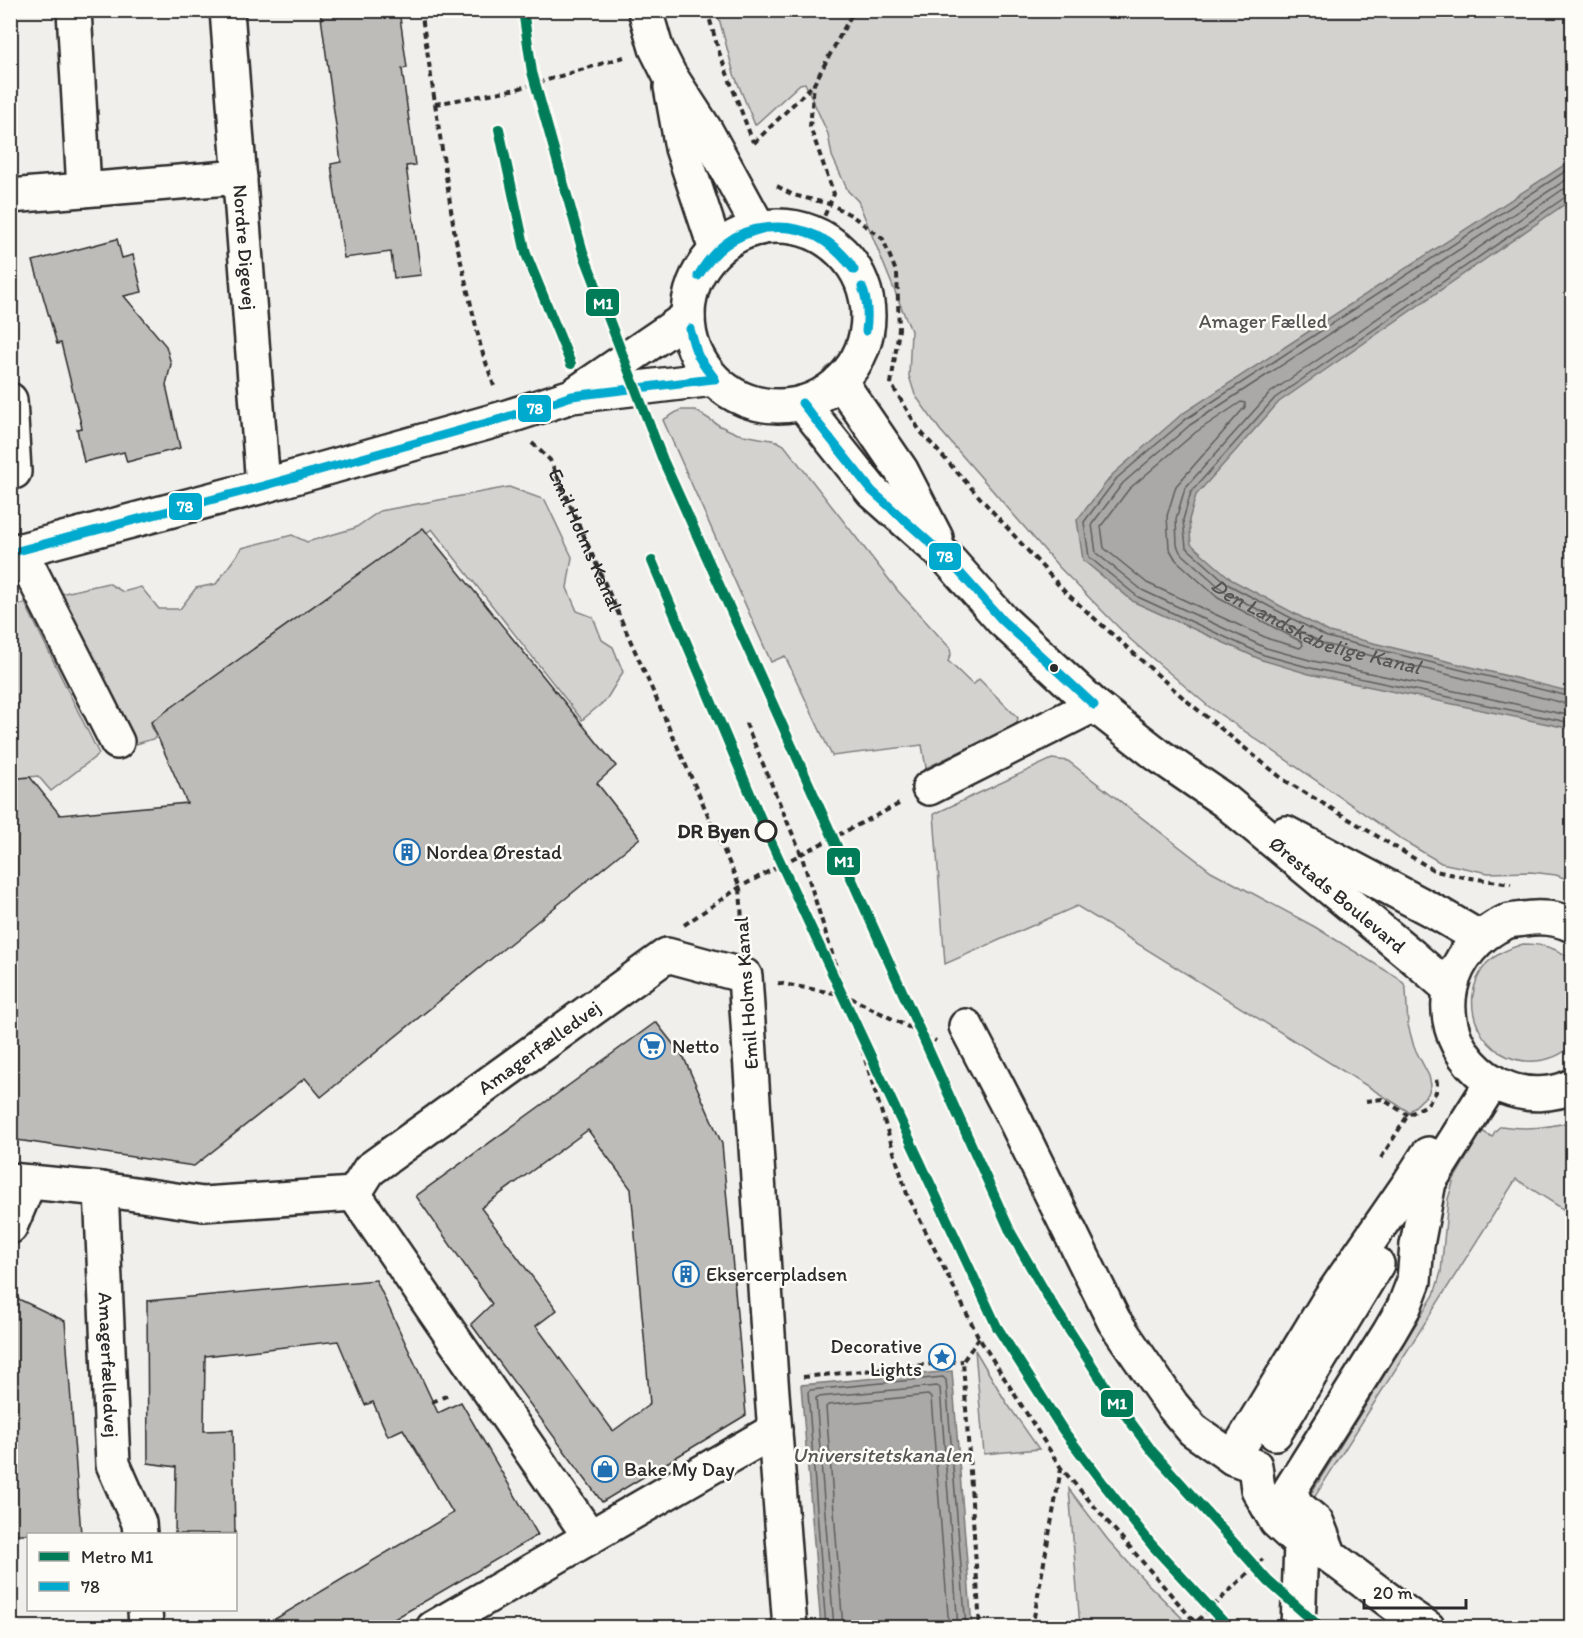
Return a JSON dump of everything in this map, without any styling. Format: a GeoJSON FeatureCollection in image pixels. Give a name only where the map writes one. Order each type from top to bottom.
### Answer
{"type":"FeatureCollection","features":[{"type":"Feature","properties":{"kind":"street"},"geometry":{"type":"LineString","coordinates":[[74,10],[84,190]]}},
{"type":"Feature","properties":{"kind":"street","name":"Nordre Digevej"},"geometry":{"type":"LineString","coordinates":[[227,10],[263,486]]}},
{"type":"Feature","properties":{"kind":"street"},"geometry":{"type":"LineString","coordinates":[[645,10],[663,61],[682,148],[716,250]]}},
{"type":"Feature","properties":{"kind":"street"},"geometry":{"type":"LineString","coordinates":[[663,61],[706,131],[759,228]]}},
{"type":"Feature","properties":{"kind":"street"},"geometry":{"type":"LineString","coordinates":[[10,196],[240,177]]}},
{"type":"Feature","properties":{"kind":"street"},"geometry":{"type":"LineString","coordinates":[[782,226],[805,230],[816,235],[844,255],[858,274],[866,296],[868,319],[864,342],[855,363],[840,381],[816,398],[802,403],[778,406],[754,403],[732,394],[713,379],[699,360],[691,339],[688,317],[691,292],[701,269],[716,250],[736,236],[759,228],[782,226]]}},
{"type":"Feature","properties":{"kind":"street"},"geometry":{"type":"LineString","coordinates":[[572,396],[688,317]]}},
{"type":"Feature","properties":{"kind":"street"},"geometry":{"type":"LineString","coordinates":[[117,742],[15,551],[263,486],[572,396],[713,379]]}},
{"type":"Feature","properties":{"kind":"street","name":"Ørestads Boulevard"},"geometry":{"type":"LineString","coordinates":[[840,381],[901,470],[947,558]]}},
{"type":"Feature","properties":{"kind":"street"},"geometry":{"type":"LineString","coordinates":[[10,400],[14,472]]}},
{"type":"Feature","properties":{"kind":"street","name":"Ørestads Boulevard"},"geometry":{"type":"LineString","coordinates":[[802,403],[872,491],[947,558],[1002,620],[1094,705],[1158,755],[1225,801],[1450,989]]}},
{"type":"Feature","properties":{"kind":"street"},"geometry":{"type":"LineString","coordinates":[[930,788],[1094,705]]}},
{"type":"Feature","properties":{"kind":"street","name":"Ørestads Boulevard"},"geometry":{"type":"LineString","coordinates":[[1225,801],[1429,908],[1480,938]]}},
{"type":"Feature","properties":{"kind":"street"},"geometry":{"type":"LineString","coordinates":[[1572,925],[1565,921],[1535,917],[1506,922],[1480,938],[1460,961],[1450,989],[1449,1016],[1456,1042],[1471,1065],[1486,1078],[1516,1092],[1541,1094],[1572,1086]]}},
{"type":"Feature","properties":{"kind":"street","name":"Amagerfælledvej"},"geometry":{"type":"LineString","coordinates":[[354,1194],[369,1170],[667,955],[745,976]]}},
{"type":"Feature","properties":{"kind":"street","name":"Emil Holms Kanal"},"geometry":{"type":"LineString","coordinates":[[745,976],[771,1380],[790,1628]]}},
{"type":"Feature","properties":{"kind":"street"},"geometry":{"type":"LineString","coordinates":[[966,1026],[1114,1321],[1172,1405],[1193,1430],[1244,1462],[1276,1521],[1428,1628]]}},
{"type":"Feature","properties":{"kind":"street"},"geometry":{"type":"LineString","coordinates":[[1244,1462],[1330,1298],[1410,1182],[1486,1078]]}},
{"type":"Feature","properties":{"kind":"street"},"geometry":{"type":"LineString","coordinates":[[1298,1628],[1315,1550],[1317,1523],[1296,1505],[1290,1490],[1288,1450],[1417,1245],[1430,1182],[1486,1078]]}},
{"type":"Feature","properties":{"kind":"street"},"geometry":{"type":"LineString","coordinates":[[10,1227],[20,1181],[100,1189],[203,1204],[354,1194],[590,1537]]}},
{"type":"Feature","properties":{"kind":"street","name":"Amagerfælledvej"},"geometry":{"type":"LineString","coordinates":[[100,1189],[113,1464],[139,1523],[140,1533]]}},
{"type":"Feature","properties":{"kind":"street"},"geometry":{"type":"LineString","coordinates":[[433,1628],[775,1430]]}},
{"type":"Feature","properties":{"kind":"street"},"geometry":{"type":"LineString","coordinates":[[145,1611],[146,1628]]}},
{"type":"Feature","properties":{"kind":"path"},"geometry":{"type":"LineString","coordinates":[[421,10],[455,236],[481,348],[504,417]]}},
{"type":"Feature","properties":{"kind":"path"},"geometry":{"type":"LineString","coordinates":[[707,10],[719,52],[758,153]]}},
{"type":"Feature","properties":{"kind":"path"},"geometry":{"type":"LineString","coordinates":[[754,143],[814,84],[854,10]]}},
{"type":"Feature","properties":{"kind":"path"},"geometry":{"type":"LineString","coordinates":[[435,104],[663,61]]}},
{"type":"Feature","properties":{"kind":"path"},"geometry":{"type":"LineString","coordinates":[[814,84],[810,126],[834,194],[816,235]]}},
{"type":"Feature","properties":{"kind":"path"},"geometry":{"type":"LineString","coordinates":[[768,181],[793,195],[830,204],[851,215],[883,239],[897,274],[899,329],[891,384],[920,431],[1065,592],[1187,701],[1284,780],[1436,871],[1506,884],[1516,883]]}},
{"type":"Feature","properties":{"kind":"path","name":"Emil Holms Kanal"},"geometry":{"type":"LineString","coordinates":[[504,417],[550,460],[740,887],[745,976]]}},
{"type":"Feature","properties":{"kind":"path"},"geometry":{"type":"LineString","coordinates":[[744,719],[801,854],[907,1194],[978,1338],[1061,1468],[1200,1628]]}},
{"type":"Feature","properties":{"kind":"path"},"geometry":{"type":"LineString","coordinates":[[740,887],[930,788]]}},
{"type":"Feature","properties":{"kind":"path"},"geometry":{"type":"LineString","coordinates":[[745,976],[845,995],[952,1049],[966,1026]]}},
{"type":"Feature","properties":{"kind":"path"},"geometry":{"type":"LineString","coordinates":[[1366,1101],[1382,1099],[1408,1115]]}},
{"type":"Feature","properties":{"kind":"path"},"geometry":{"type":"LineString","coordinates":[[978,1338],[963,1361],[980,1628]]}},
{"type":"Feature","properties":{"kind":"path"},"geometry":{"type":"LineString","coordinates":[[771,1380],[963,1361]]}},
{"type":"Feature","properties":{"kind":"path"},"geometry":{"type":"LineString","coordinates":[[1032,1628],[1061,1468]]}},
{"type":"Feature","properties":{"kind":"path"},"geometry":{"type":"LineString","coordinates":[[1190,1628],[1276,1547],[1315,1550]]}},
{"type":"Feature","properties":{"kind":"green space","name":"Amager Fælled"},"geometry":{"type":"Polygon","coordinates":[[[717,11],[1572,11],[1572,881],[1556,875],[1531,872],[1488,873],[1441,863],[1404,841],[1208,706],[1131,640],[1059,567],[940,430],[915,395],[909,376],[911,331],[858,201],[848,191],[832,156],[828,134],[805,83],[800,84],[755,125],[734,74],[717,11]]]}},
{"type":"Feature","properties":{"kind":"green space"},"geometry":{"type":"Polygon","coordinates":[[[680,410],[695,410],[738,434],[777,441],[784,445],[898,591],[950,648],[951,655],[948,661],[973,685],[979,679],[1018,718],[1017,722],[926,768],[922,745],[832,756],[785,656],[771,662],[663,420],[680,410]]]}},
{"type":"Feature","properties":{"kind":"green space"},"geometry":{"type":"Polygon","coordinates":[[[509,487],[545,500],[572,557],[567,588],[577,611],[593,617],[602,640],[613,647],[623,672],[606,700],[582,720],[432,529],[151,725],[156,738],[136,744],[60,594],[108,583],[123,592],[141,587],[159,609],[180,609],[196,588],[216,584],[242,548],[292,535],[307,542],[355,528],[380,511],[509,487]]]}},
{"type":"Feature","properties":{"kind":"green space"},"geometry":{"type":"Polygon","coordinates":[[[25,603],[99,754],[51,791],[38,776],[11,779],[10,608],[25,603]]]}},
{"type":"Feature","properties":{"kind":"green space"},"geometry":{"type":"Polygon","coordinates":[[[1052,759],[1068,761],[1211,871],[1315,927],[1398,978],[1406,990],[1408,1025],[1414,1047],[1429,1076],[1431,1085],[1428,1094],[1409,1112],[1077,906],[945,964],[934,814],[1052,759]]]}},
{"type":"Feature","properties":{"kind":"green space"},"geometry":{"type":"Polygon","coordinates":[[[1523,944],[1549,948],[1561,952],[1572,960],[1572,1045],[1551,1058],[1535,1061],[1517,1060],[1501,1053],[1488,1042],[1479,1028],[1474,1013],[1473,996],[1477,979],[1487,963],[1504,951],[1523,944]]]}},
{"type":"Feature","properties":{"kind":"green space"},"geometry":{"type":"Polygon","coordinates":[[[1572,1121],[1572,1215],[1516,1179],[1314,1498],[1310,1495],[1434,1295],[1441,1272],[1448,1199],[1454,1179],[1482,1131],[1492,1137],[1501,1126],[1537,1128],[1572,1121]]]}},
{"type":"Feature","properties":{"kind":"green space"},"geometry":{"type":"Polygon","coordinates":[[[975,1350],[1006,1402],[1039,1449],[984,1454],[975,1350]]]}},
{"type":"Feature","properties":{"kind":"green space"},"geometry":{"type":"Polygon","coordinates":[[[1069,1489],[1108,1540],[1182,1618],[1172,1627],[1080,1627],[1069,1489]]]}},
{"type":"Feature","properties":{"kind":"water"},"geometry":{"type":"Polygon","coordinates":[[[1572,160],[1572,199],[1279,402],[1196,495],[1189,520],[1191,544],[1232,580],[1329,632],[1572,692],[1572,729],[1309,674],[1262,660],[1134,602],[1083,560],[1077,520],[1113,474],[1182,414],[1572,160]]]}},
{"type":"Feature","properties":{"kind":"water","name":"Universitetskanalen"},"geometry":{"type":"Polygon","coordinates":[[[952,1371],[972,1627],[821,1627],[801,1385],[952,1371]]]}},
{"type":"Feature","properties":{"kind":"building"},"geometry":{"type":"Polygon","coordinates":[[[320,10],[399,10],[407,68],[402,69],[415,165],[406,166],[421,275],[394,278],[391,252],[344,258],[331,164],[341,162],[320,10]]]}},
{"type":"Feature","properties":{"kind":"building"},"geometry":{"type":"Polygon","coordinates":[[[117,239],[122,258],[133,255],[142,292],[124,296],[166,346],[171,364],[166,385],[180,448],[127,462],[124,452],[84,462],[77,429],[82,428],[61,343],[57,344],[33,261],[117,239]]]}},
{"type":"Feature","properties":{"kind":"building","name":"Nordea Ørestad"},"geometry":{"type":"Polygon","coordinates":[[[423,528],[616,766],[597,783],[640,838],[321,1097],[305,1078],[194,1166],[10,1139],[10,779],[30,777],[60,815],[187,803],[151,722],[423,528]]]}},
{"type":"Feature","properties":{"kind":"building","name":"Eksercerpladsen"},"geometry":{"type":"Polygon","coordinates":[[[656,1022],[684,1058],[722,1144],[746,1415],[602,1502],[471,1324],[492,1304],[416,1196],[656,1022]],[[588,1130],[481,1208],[557,1310],[536,1326],[613,1431],[650,1404],[631,1189],[588,1130]]]}},
{"type":"Feature","properties":{"kind":"building"},"geometry":{"type":"Polygon","coordinates":[[[376,1280],[438,1413],[461,1402],[538,1535],[379,1628],[260,1628],[453,1513],[403,1429],[388,1436],[373,1402],[365,1405],[338,1341],[205,1356],[204,1431],[233,1430],[235,1533],[175,1533],[176,1467],[148,1463],[147,1301],[376,1280]]]}},
{"type":"Feature","properties":{"kind":"building"},"geometry":{"type":"Polygon","coordinates":[[[10,1295],[65,1321],[81,1533],[10,1534],[10,1295]]]}},
{"type":"Feature","properties":{"kind":"metro line","name":"M1"},"geometry":{"type":"LineString","coordinates":[[523,10],[532,72],[583,252],[663,460],[1011,1233],[1049,1299],[1115,1401],[1152,1451],[1268,1581],[1321,1628]]}},
{"type":"Feature","properties":{"kind":"metro line","name":"M1"},"geometry":{"type":"LineString","coordinates":[[499,129],[526,254],[571,364]]}},
{"type":"Feature","properties":{"kind":"metro line","name":"M1"},"geometry":{"type":"LineString","coordinates":[[652,561],[765,829],[997,1327],[1063,1430],[1102,1482],[1152,1545],[1229,1628]]}},
{"type":"Feature","properties":{"kind":"transit line","name":"78"},"geometry":{"type":"LineString","coordinates":[[698,276],[717,251],[734,237],[754,229],[765,228]]}},
{"type":"Feature","properties":{"kind":"transit line","name":"78"},"geometry":{"type":"LineString","coordinates":[[698,276],[726,244],[743,235],[765,228]]}},
{"type":"Feature","properties":{"kind":"transit line","name":"78"},"geometry":{"type":"LineString","coordinates":[[765,228],[791,228],[816,236],[838,250],[854,270]]}},
{"type":"Feature","properties":{"kind":"transit line","name":"78"},"geometry":{"type":"LineString","coordinates":[[765,228],[789,228],[809,233],[826,242],[854,270]]}},
{"type":"Feature","properties":{"kind":"transit line","name":"78"},"geometry":{"type":"LineString","coordinates":[[862,287],[867,309],[866,331]]}},
{"type":"Feature","properties":{"kind":"transit line","name":"78"},"geometry":{"type":"LineString","coordinates":[[690,329],[698,356],[715,379]]}},
{"type":"Feature","properties":{"kind":"transit line","name":"78"},"geometry":{"type":"LineString","coordinates":[[690,329],[698,356],[715,379]]}},
{"type":"Feature","properties":{"kind":"transit line","name":"78"},"geometry":{"type":"LineString","coordinates":[[10,553],[263,486],[504,418],[572,396],[713,379]]}},
{"type":"Feature","properties":{"kind":"transit line","name":"78"},"geometry":{"type":"LineString","coordinates":[[802,403],[872,491],[947,558],[1002,620],[1094,705]]}},
{"type":"Feature","properties":{"kind":"place","name":"DR Byen"},"geometry":{"type":"Point","coordinates":[766,831]}},
{"type":"Feature","properties":{"kind":"place","name":"Nordea Ørestad"},"geometry":{"type":"Point","coordinates":[407,852]}},
{"type":"Feature","properties":{"kind":"place","name":"Netto"},"geometry":{"type":"Point","coordinates":[652,1046]}},
{"type":"Feature","properties":{"kind":"place","name":"Eksercerpladsen"},"geometry":{"type":"Point","coordinates":[686,1274]}},
{"type":"Feature","properties":{"kind":"place","name":"Decorative Lights"},"geometry":{"type":"Point","coordinates":[942,1357]}},
{"type":"Feature","properties":{"kind":"place","name":"Bake My Day"},"geometry":{"type":"Point","coordinates":[605,1469]}},
{"type":"Feature","properties":{"kind":"water label","name":"Den Landskabelige Kanal"},"geometry":{"type":"Point","coordinates":[1318,626]}}]}
